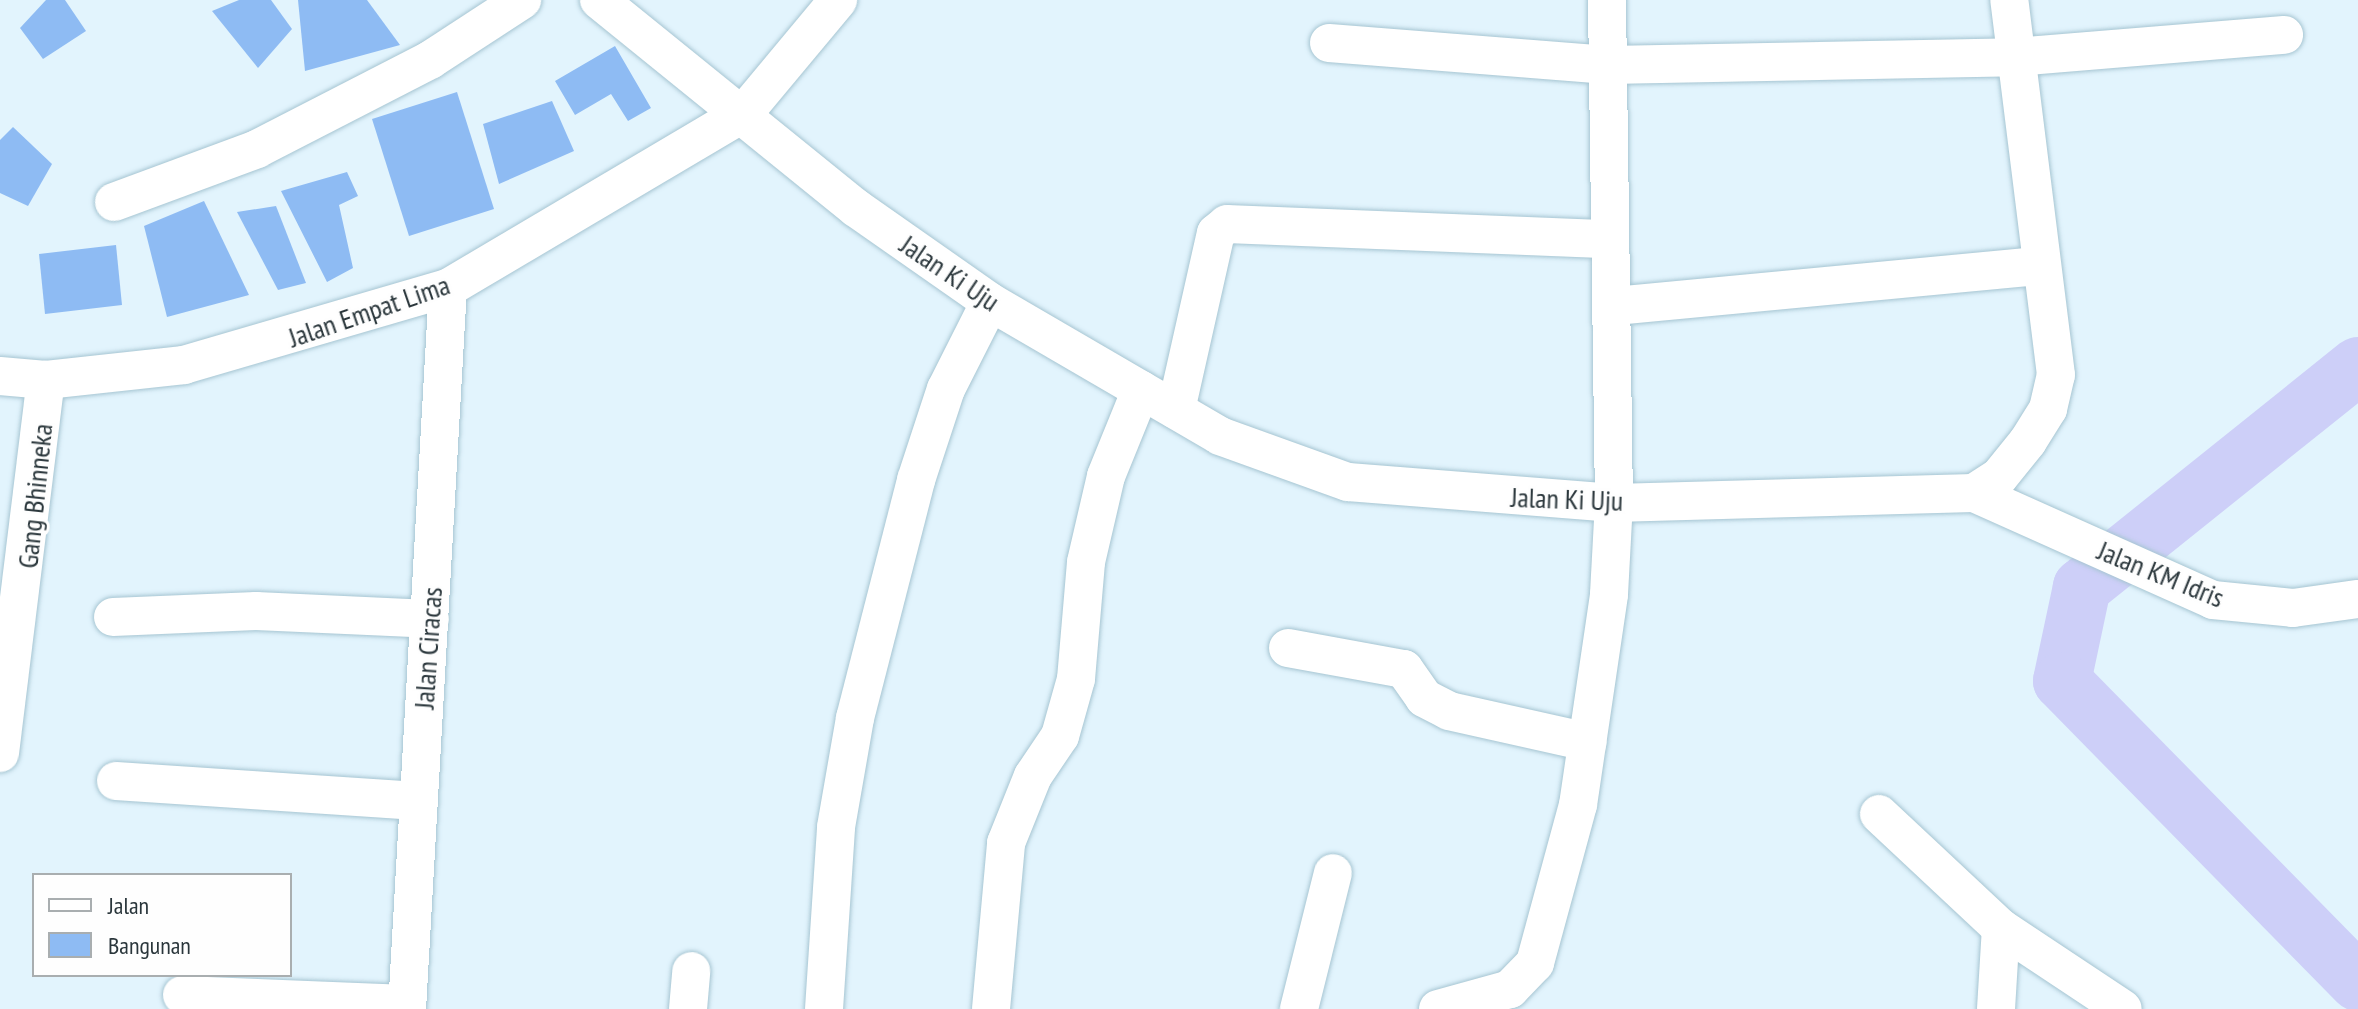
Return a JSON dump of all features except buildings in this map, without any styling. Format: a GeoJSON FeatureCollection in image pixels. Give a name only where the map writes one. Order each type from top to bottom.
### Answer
{"type":"FeatureCollection","features":[{"type":"Feature","properties":{"kind":"street"},"geometry":{"type":"LineString","coordinates":[[114,202],[257,149],[430,60],[522,0]]}},
{"type":"Feature","properties":{"kind":"street","name":"Jalan Ki Uju"},"geometry":{"type":"LineString","coordinates":[[599,0],[631,33],[744,113],[856,208],[990,302],[1176,410],[1290,467],[1348,482],[1614,503],[1974,493]]}},
{"type":"Feature","properties":{"kind":"street","name":"Jalan Empat Lima"},"geometry":{"type":"LineString","coordinates":[[0,376],[46,380],[250,350],[448,288],[744,113],[838,0]]}},
{"type":"Feature","properties":{"kind":"street"},"geometry":{"type":"LineString","coordinates":[[1438,1009],[1508,999],[1535,963],[1550,927],[1588,742],[1614,503],[1615,306],[1608,239],[1607,0]]}},
{"type":"Feature","properties":{"kind":"street"},"geometry":{"type":"LineString","coordinates":[[1974,493],[1999,477],[2048,409],[2056,375],[2009,0]]}},
{"type":"Feature","properties":{"kind":"street"},"geometry":{"type":"LineString","coordinates":[[1329,43],[1608,65],[2015,57],[2284,35]]}},
{"type":"Feature","properties":{"kind":"street"},"geometry":{"type":"LineString","coordinates":[[1176,410],[1216,233],[1227,224],[1608,239]]}},
{"type":"Feature","properties":{"kind":"street"},"geometry":{"type":"LineString","coordinates":[[1615,306],[2040,266]]}},
{"type":"Feature","properties":{"kind":"street","name":"Jalan Ciracas"},"geometry":{"type":"LineString","coordinates":[[407,1006],[448,288]]}},
{"type":"Feature","properties":{"kind":"street"},"geometry":{"type":"LineString","coordinates":[[824,1009],[836,827],[855,718],[916,480],[946,389],[990,302]]}},
{"type":"Feature","properties":{"kind":"street","name":"Gang Bhinneka"},"geometry":{"type":"LineString","coordinates":[[0,753],[46,380]]}},
{"type":"Feature","properties":{"kind":"street"},"geometry":{"type":"LineString","coordinates":[[991,1009],[1006,843],[1033,776],[1060,736],[1076,679],[1086,562],[1106,476],[1141,390]]}},
{"type":"Feature","properties":{"kind":"street","name":"Jalan KM Idris"},"geometry":{"type":"LineString","coordinates":[[1974,493],[2213,600],[2293,608],[2358,599]]}},
{"type":"Feature","properties":{"kind":"street"},"geometry":{"type":"LineString","coordinates":[[113,617],[256,611],[430,619]]}},
{"type":"Feature","properties":{"kind":"street"},"geometry":{"type":"LineString","coordinates":[[1288,648],[1404,669],[1424,698],[1449,711],[1588,742]]}},
{"type":"Feature","properties":{"kind":"street"},"geometry":{"type":"LineString","coordinates":[[116,781],[417,801]]}},
{"type":"Feature","properties":{"kind":"street"},"geometry":{"type":"LineString","coordinates":[[1879,814],[2001,928],[2123,1009]]}},
{"type":"Feature","properties":{"kind":"street"},"geometry":{"type":"LineString","coordinates":[[1299,1009],[1333,873]]}},
{"type":"Feature","properties":{"kind":"street"},"geometry":{"type":"LineString","coordinates":[[1996,1009],[2001,928]]}},
{"type":"Feature","properties":{"kind":"street"},"geometry":{"type":"LineString","coordinates":[[688,1009],[691,971]]}},
{"type":"Feature","properties":{"kind":"street"},"geometry":{"type":"LineString","coordinates":[[182,995],[407,1006]]}},
{"type":"Feature","properties":{"kind":"waterway"},"geometry":{"type":"LineString","coordinates":[[2358,366],[2082,587],[2062,681],[2358,982]]}}]}
